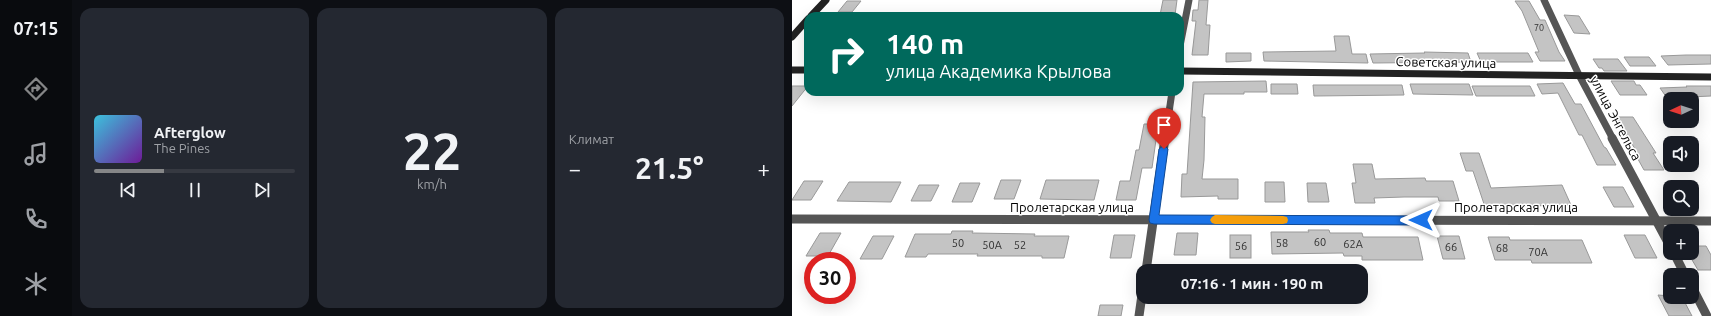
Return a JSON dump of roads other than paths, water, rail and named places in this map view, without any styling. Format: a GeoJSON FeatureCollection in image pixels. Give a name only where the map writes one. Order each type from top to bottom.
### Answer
{"type":"FeatureCollection","features":[{"type":"Feature","properties":{"kind":"street"},"geometry":{"type":"LineString","coordinates":[[815,12],[826,0]]}},
{"type":"Feature","properties":{"kind":"street"},"geometry":{"type":"LineString","coordinates":[[1184,26],[1189,0]]}},
{"type":"Feature","properties":{"kind":"street","name":"улица Энгельса"},"geometry":{"type":"LineString","coordinates":[[1544,0],[1579,75],[1663,233]]}},
{"type":"Feature","properties":{"kind":"street"},"geometry":{"type":"LineString","coordinates":[[792,37],[804,24]]}},
{"type":"Feature","properties":{"kind":"street"},"geometry":{"type":"LineString","coordinates":[[792,70],[804,70]]}},
{"type":"Feature","properties":{"kind":"street","name":"Советская улица"},"geometry":{"type":"LineString","coordinates":[[1184,71],[1711,77]]}},
{"type":"Feature","properties":{"kind":"street"},"geometry":{"type":"LineString","coordinates":[[1147,264],[1171,96]]}},
{"type":"Feature","properties":{"kind":"street","name":"Пролетарская улица"},"geometry":{"type":"LineString","coordinates":[[792,219],[1711,221]]}},
{"type":"Feature","properties":{"kind":"street"},"geometry":{"type":"LineString","coordinates":[[1699,301],[1707,316]]}},
{"type":"Feature","properties":{"kind":"street"},"geometry":{"type":"LineString","coordinates":[[1139,316],[1141,304]]}}]}
